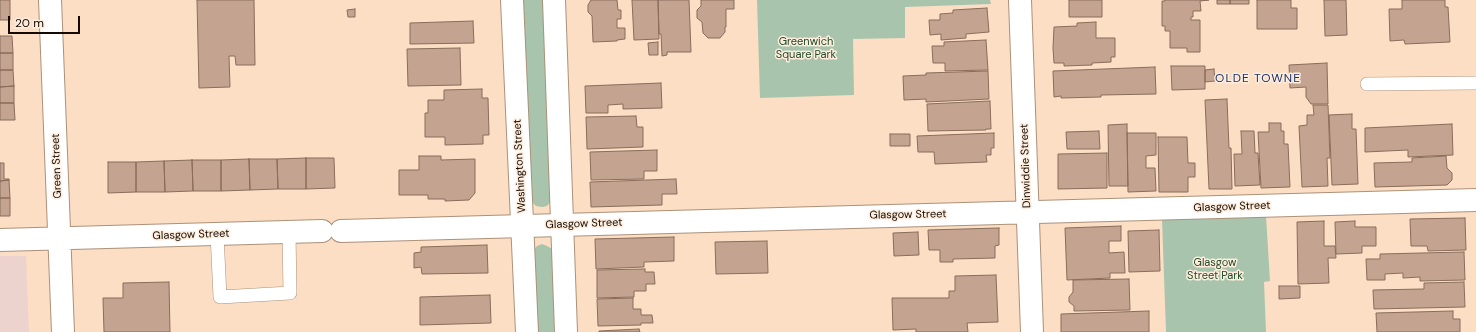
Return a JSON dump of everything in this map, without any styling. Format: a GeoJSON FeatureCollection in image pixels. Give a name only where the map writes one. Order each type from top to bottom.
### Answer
{"type":"FeatureCollection","features":[{"type":"Feature","properties":{"kind":"street","name":"Green Street"},"geometry":{"type":"LineString","coordinates":[[50,0],[63,332]]}},
{"type":"Feature","properties":{"kind":"street","name":"Washington Street"},"geometry":{"type":"LineString","coordinates":[[512,0],[527,332]]}},
{"type":"Feature","properties":{"kind":"street"},"geometry":{"type":"LineString","coordinates":[[554,0],[566,332]]}},
{"type":"Feature","properties":{"kind":"street","name":"Dinwiddie Street"},"geometry":{"type":"LineString","coordinates":[[1020,0],[1032,332]]}},
{"type":"Feature","properties":{"kind":"street","name":"Glasgow Street"},"geometry":{"type":"LineString","coordinates":[[0,240],[1476,200]]}},
{"type":"Feature","properties":{"kind":"lane"},"geometry":{"type":"LineString","coordinates":[[1367,84],[1476,83]]}},
{"type":"Feature","properties":{"kind":"lane"},"geometry":{"type":"LineString","coordinates":[[217,234],[220,297],[290,293],[289,232]]}},
{"type":"Feature","properties":{"kind":"shaded area"},"geometry":{"type":"Polygon","coordinates":[[[0,256],[26,256],[29,332],[0,332],[0,256]]]}},
{"type":"Feature","properties":{"kind":"green space"},"geometry":{"type":"Polygon","coordinates":[[[522,0],[544,0],[551,201],[547,206],[542,207],[536,206],[532,202],[522,0]]]}},
{"type":"Feature","properties":{"kind":"green space","name":"Greenwich Square Park"},"geometry":{"type":"Polygon","coordinates":[[[757,0],[990,0],[991,4],[905,7],[905,38],[853,39],[854,95],[760,98],[757,0]]]}},
{"type":"Feature","properties":{"kind":"green space","name":"Glasgow Street Park"},"geometry":{"type":"Polygon","coordinates":[[[1266,216],[1270,281],[1264,282],[1266,332],[1166,332],[1162,219],[1266,216]]]}},
{"type":"Feature","properties":{"kind":"green space"},"geometry":{"type":"Polygon","coordinates":[[[542,244],[552,249],[553,255],[556,332],[535,332],[533,250],[542,244]]]}},
{"type":"Feature","properties":{"kind":"building"},"geometry":{"type":"Polygon","coordinates":[[[0,0],[10,0],[10,20],[0,20],[0,0]]]}},
{"type":"Feature","properties":{"kind":"building"},"geometry":{"type":"Polygon","coordinates":[[[197,0],[254,0],[255,65],[236,65],[235,56],[229,56],[230,87],[199,88],[197,0]]]}},
{"type":"Feature","properties":{"kind":"building"},"geometry":{"type":"Polygon","coordinates":[[[591,0],[617,0],[618,10],[621,10],[621,19],[617,19],[617,28],[625,28],[625,39],[617,41],[593,42],[592,16],[588,12],[588,5],[591,0]]]}},
{"type":"Feature","properties":{"kind":"building"},"geometry":{"type":"Polygon","coordinates":[[[632,0],[658,0],[659,39],[634,40],[632,0]]]}},
{"type":"Feature","properties":{"kind":"building"},"geometry":{"type":"Polygon","coordinates":[[[658,0],[689,0],[691,52],[667,52],[667,55],[662,56],[661,34],[659,34],[658,0]]]}},
{"type":"Feature","properties":{"kind":"building"},"geometry":{"type":"Polygon","coordinates":[[[701,0],[734,0],[734,9],[726,9],[725,32],[720,38],[708,38],[703,33],[702,22],[697,18],[697,10],[701,6],[701,0]]]}},
{"type":"Feature","properties":{"kind":"building"},"geometry":{"type":"Polygon","coordinates":[[[1069,0],[1102,0],[1102,17],[1069,17],[1069,0]]]}},
{"type":"Feature","properties":{"kind":"building"},"geometry":{"type":"Polygon","coordinates":[[[1209,0],[1200,1],[1201,11],[1193,11],[1193,17],[1191,17],[1191,20],[1200,20],[1200,52],[1187,52],[1187,48],[1170,48],[1170,31],[1165,31],[1165,26],[1162,26],[1162,1],[1209,0]]]}},
{"type":"Feature","properties":{"kind":"building"},"geometry":{"type":"Polygon","coordinates":[[[1217,0],[1230,0],[1230,4],[1217,4],[1217,0]]]}},
{"type":"Feature","properties":{"kind":"building"},"geometry":{"type":"Polygon","coordinates":[[[1230,0],[1249,0],[1249,4],[1230,4],[1230,0]]]}},
{"type":"Feature","properties":{"kind":"building"},"geometry":{"type":"Polygon","coordinates":[[[1257,0],[1291,0],[1291,8],[1297,8],[1297,29],[1257,29],[1257,0]]]}},
{"type":"Feature","properties":{"kind":"building"},"geometry":{"type":"Polygon","coordinates":[[[1324,0],[1346,0],[1347,35],[1325,36],[1324,0]]]}},
{"type":"Feature","properties":{"kind":"building"},"geometry":{"type":"Polygon","coordinates":[[[1402,0],[1445,0],[1445,7],[1448,7],[1450,42],[1405,44],[1404,40],[1390,41],[1389,9],[1402,9],[1402,0]]]}},
{"type":"Feature","properties":{"kind":"building"},"geometry":{"type":"Polygon","coordinates":[[[987,8],[989,32],[966,34],[966,38],[941,40],[941,34],[930,35],[929,20],[940,20],[940,14],[953,13],[953,10],[987,8]]]}},
{"type":"Feature","properties":{"kind":"building"},"geometry":{"type":"Polygon","coordinates":[[[355,9],[355,17],[348,17],[347,10],[355,9]]]}},
{"type":"Feature","properties":{"kind":"building"},"geometry":{"type":"Polygon","coordinates":[[[473,21],[474,43],[410,44],[410,23],[473,21]]]}},
{"type":"Feature","properties":{"kind":"building"},"geometry":{"type":"Polygon","coordinates":[[[1096,22],[1096,38],[1115,38],[1115,57],[1111,57],[1111,62],[1092,63],[1092,65],[1064,66],[1064,63],[1054,63],[1054,27],[1077,26],[1077,23],[1096,22]]]}},
{"type":"Feature","properties":{"kind":"building"},"geometry":{"type":"Polygon","coordinates":[[[0,36],[12,36],[13,53],[0,53],[0,36]]]}},
{"type":"Feature","properties":{"kind":"building"},"geometry":{"type":"Polygon","coordinates":[[[986,40],[988,70],[945,71],[945,63],[933,63],[932,46],[944,46],[944,42],[986,40]]]}},
{"type":"Feature","properties":{"kind":"building"},"geometry":{"type":"Polygon","coordinates":[[[658,42],[658,55],[649,55],[648,43],[658,42]]]}},
{"type":"Feature","properties":{"kind":"building"},"geometry":{"type":"Polygon","coordinates":[[[460,48],[461,85],[408,86],[407,49],[460,48]]]}},
{"type":"Feature","properties":{"kind":"building"},"geometry":{"type":"Polygon","coordinates":[[[0,53],[13,53],[13,70],[0,70],[0,53]]]}},
{"type":"Feature","properties":{"kind":"building"},"geometry":{"type":"Polygon","coordinates":[[[1327,63],[1328,104],[1311,104],[1306,97],[1306,87],[1290,88],[1289,65],[1327,63]]]}},
{"type":"Feature","properties":{"kind":"building"},"geometry":{"type":"Polygon","coordinates":[[[1171,66],[1205,66],[1205,89],[1172,90],[1171,66]]]}},
{"type":"Feature","properties":{"kind":"building"},"geometry":{"type":"Polygon","coordinates":[[[1155,67],[1156,94],[1101,95],[1101,97],[1054,97],[1053,71],[1155,67]]]}},
{"type":"Feature","properties":{"kind":"building"},"geometry":{"type":"Polygon","coordinates":[[[1214,69],[1215,81],[1205,82],[1205,70],[1214,69]]]}},
{"type":"Feature","properties":{"kind":"building"},"geometry":{"type":"Polygon","coordinates":[[[0,70],[13,70],[14,86],[0,87],[0,70]]]}},
{"type":"Feature","properties":{"kind":"building"},"geometry":{"type":"Polygon","coordinates":[[[988,71],[989,99],[926,102],[926,99],[904,100],[903,76],[926,75],[926,73],[988,71]]]}},
{"type":"Feature","properties":{"kind":"building"},"geometry":{"type":"Polygon","coordinates":[[[661,83],[662,108],[623,109],[623,104],[608,105],[608,113],[586,113],[585,86],[661,83]]]}},
{"type":"Feature","properties":{"kind":"building"},"geometry":{"type":"Polygon","coordinates":[[[14,86],[14,103],[0,103],[0,87],[14,86]]]}},
{"type":"Feature","properties":{"kind":"building"},"geometry":{"type":"Polygon","coordinates":[[[482,89],[482,98],[488,98],[489,135],[483,135],[483,144],[445,145],[445,137],[425,137],[425,113],[428,113],[428,100],[444,100],[444,90],[482,89]]]}},
{"type":"Feature","properties":{"kind":"building"},"geometry":{"type":"Polygon","coordinates":[[[1227,99],[1229,148],[1231,148],[1232,189],[1209,189],[1205,100],[1227,99]]]}},
{"type":"Feature","properties":{"kind":"building"},"geometry":{"type":"Polygon","coordinates":[[[990,101],[991,129],[928,131],[927,104],[990,101]]]}},
{"type":"Feature","properties":{"kind":"building"},"geometry":{"type":"Polygon","coordinates":[[[0,103],[14,103],[15,120],[0,120],[0,103]]]}},
{"type":"Feature","properties":{"kind":"building"},"geometry":{"type":"Polygon","coordinates":[[[1313,105],[1328,105],[1330,158],[1327,158],[1328,186],[1302,187],[1299,126],[1307,125],[1307,115],[1314,115],[1313,105]]]}},
{"type":"Feature","properties":{"kind":"building"},"geometry":{"type":"Polygon","coordinates":[[[1352,114],[1352,129],[1356,129],[1358,184],[1332,185],[1329,115],[1352,114]]]}},
{"type":"Feature","properties":{"kind":"building"},"geometry":{"type":"Polygon","coordinates":[[[636,116],[637,127],[643,127],[643,147],[587,149],[586,117],[636,116]]]}},
{"type":"Feature","properties":{"kind":"building"},"geometry":{"type":"Polygon","coordinates":[[[1269,123],[1281,123],[1281,131],[1284,131],[1284,144],[1288,144],[1290,187],[1261,188],[1258,132],[1269,132],[1269,123]]]}},
{"type":"Feature","properties":{"kind":"building"},"geometry":{"type":"Polygon","coordinates":[[[1127,124],[1128,186],[1109,186],[1108,125],[1127,124]]]}},
{"type":"Feature","properties":{"kind":"building"},"geometry":{"type":"Polygon","coordinates":[[[1452,124],[1453,155],[1408,157],[1408,150],[1365,152],[1365,128],[1452,124]]]}},
{"type":"Feature","properties":{"kind":"building"},"geometry":{"type":"Polygon","coordinates":[[[1099,131],[1100,149],[1067,149],[1066,132],[1099,131]]]}},
{"type":"Feature","properties":{"kind":"building"},"geometry":{"type":"Polygon","coordinates":[[[1241,131],[1254,131],[1255,153],[1258,153],[1260,185],[1235,186],[1234,154],[1242,154],[1241,131]]]}},
{"type":"Feature","properties":{"kind":"building"},"geometry":{"type":"Polygon","coordinates":[[[994,133],[994,148],[991,148],[991,155],[986,155],[987,162],[935,164],[934,152],[918,152],[917,136],[994,133]]]}},
{"type":"Feature","properties":{"kind":"building"},"geometry":{"type":"Polygon","coordinates":[[[1127,133],[1156,133],[1156,155],[1146,156],[1146,168],[1155,168],[1156,191],[1128,192],[1127,133]]]}},
{"type":"Feature","properties":{"kind":"building"},"geometry":{"type":"Polygon","coordinates":[[[890,134],[910,134],[910,146],[890,146],[890,134]]]}},
{"type":"Feature","properties":{"kind":"building"},"geometry":{"type":"Polygon","coordinates":[[[1158,137],[1187,137],[1188,163],[1195,163],[1195,177],[1188,177],[1188,192],[1159,192],[1158,137]]]}},
{"type":"Feature","properties":{"kind":"building"},"geometry":{"type":"Polygon","coordinates":[[[657,150],[657,171],[644,171],[644,179],[591,180],[590,152],[657,150]]]}},
{"type":"Feature","properties":{"kind":"building"},"geometry":{"type":"Polygon","coordinates":[[[1107,153],[1107,188],[1058,189],[1058,154],[1107,153]]]}},
{"type":"Feature","properties":{"kind":"building"},"geometry":{"type":"Polygon","coordinates":[[[419,156],[441,156],[441,160],[475,159],[475,193],[469,200],[445,201],[445,199],[428,199],[428,195],[399,195],[399,170],[419,170],[419,156]]]}},
{"type":"Feature","properties":{"kind":"building"},"geometry":{"type":"Polygon","coordinates":[[[1446,156],[1447,168],[1452,173],[1452,180],[1447,185],[1375,187],[1374,163],[1412,162],[1412,158],[1446,156]]]}},
{"type":"Feature","properties":{"kind":"building"},"geometry":{"type":"Polygon","coordinates":[[[306,158],[306,189],[278,189],[277,159],[306,158]]]}},
{"type":"Feature","properties":{"kind":"building"},"geometry":{"type":"Polygon","coordinates":[[[306,158],[334,158],[335,188],[306,189],[306,158]]]}},
{"type":"Feature","properties":{"kind":"building"},"geometry":{"type":"Polygon","coordinates":[[[249,159],[250,190],[221,191],[221,160],[249,159]]]}},
{"type":"Feature","properties":{"kind":"building"},"geometry":{"type":"Polygon","coordinates":[[[249,159],[277,159],[278,189],[250,190],[249,159]]]}},
{"type":"Feature","properties":{"kind":"building"},"geometry":{"type":"Polygon","coordinates":[[[192,160],[193,191],[165,192],[164,161],[192,160]]]}},
{"type":"Feature","properties":{"kind":"building"},"geometry":{"type":"Polygon","coordinates":[[[192,160],[221,160],[221,191],[193,191],[192,160]]]}},
{"type":"Feature","properties":{"kind":"building"},"geometry":{"type":"Polygon","coordinates":[[[164,161],[165,192],[136,192],[136,162],[164,161]]]}},
{"type":"Feature","properties":{"kind":"building"},"geometry":{"type":"Polygon","coordinates":[[[108,162],[136,162],[136,192],[108,193],[108,162]]]}},
{"type":"Feature","properties":{"kind":"building"},"geometry":{"type":"Polygon","coordinates":[[[0,163],[4,163],[4,179],[9,180],[0,181],[0,163]]]}},
{"type":"Feature","properties":{"kind":"building"},"geometry":{"type":"Polygon","coordinates":[[[676,179],[677,194],[662,194],[662,205],[591,207],[590,182],[676,179]]]}},
{"type":"Feature","properties":{"kind":"building"},"geometry":{"type":"Polygon","coordinates":[[[9,180],[10,198],[0,198],[0,181],[9,180]]]}},
{"type":"Feature","properties":{"kind":"building"},"geometry":{"type":"Polygon","coordinates":[[[0,198],[10,198],[10,216],[0,216],[0,198]]]}},
{"type":"Feature","properties":{"kind":"building"},"geometry":{"type":"Polygon","coordinates":[[[1465,218],[1466,250],[1428,251],[1427,246],[1411,246],[1410,219],[1465,218]]]}},
{"type":"Feature","properties":{"kind":"building"},"geometry":{"type":"Polygon","coordinates":[[[1324,221],[1324,246],[1335,246],[1336,258],[1328,258],[1329,283],[1298,284],[1297,222],[1324,221]]]}},
{"type":"Feature","properties":{"kind":"building"},"geometry":{"type":"Polygon","coordinates":[[[1355,221],[1355,227],[1376,227],[1376,246],[1362,246],[1362,253],[1336,254],[1335,222],[1355,221]]]}},
{"type":"Feature","properties":{"kind":"building"},"geometry":{"type":"Polygon","coordinates":[[[1121,226],[1121,241],[1109,241],[1109,253],[1124,252],[1125,273],[1110,273],[1110,278],[1067,280],[1065,228],[1121,226]]]}},
{"type":"Feature","properties":{"kind":"building"},"geometry":{"type":"Polygon","coordinates":[[[999,228],[999,245],[995,246],[995,258],[953,259],[953,262],[940,262],[940,250],[929,250],[928,230],[999,228]]]}},
{"type":"Feature","properties":{"kind":"building"},"geometry":{"type":"Polygon","coordinates":[[[1159,230],[1160,271],[1129,272],[1128,231],[1159,230]]]}},
{"type":"Feature","properties":{"kind":"building"},"geometry":{"type":"Polygon","coordinates":[[[918,232],[919,255],[894,256],[893,233],[918,232]]]}},
{"type":"Feature","properties":{"kind":"building"},"geometry":{"type":"Polygon","coordinates":[[[674,237],[674,261],[644,262],[644,267],[596,269],[595,239],[674,237]]]}},
{"type":"Feature","properties":{"kind":"building"},"geometry":{"type":"Polygon","coordinates":[[[767,241],[768,273],[716,274],[715,242],[767,241]]]}},
{"type":"Feature","properties":{"kind":"building"},"geometry":{"type":"Polygon","coordinates":[[[487,245],[488,273],[422,274],[421,267],[414,268],[414,253],[421,252],[421,247],[487,245]]]}},
{"type":"Feature","properties":{"kind":"building"},"geometry":{"type":"Polygon","coordinates":[[[1464,252],[1465,280],[1420,281],[1420,277],[1403,278],[1403,273],[1385,274],[1385,280],[1367,280],[1366,259],[1380,259],[1380,254],[1464,252]]]}},
{"type":"Feature","properties":{"kind":"building"},"geometry":{"type":"Polygon","coordinates":[[[645,269],[645,272],[654,272],[655,284],[646,284],[646,291],[634,291],[634,297],[597,298],[597,270],[645,269]]]}},
{"type":"Feature","properties":{"kind":"building"},"geometry":{"type":"Polygon","coordinates":[[[996,275],[998,322],[967,323],[968,332],[916,332],[916,329],[893,330],[892,298],[949,298],[949,291],[955,291],[955,276],[996,275]]]}},
{"type":"Feature","properties":{"kind":"building"},"geometry":{"type":"Polygon","coordinates":[[[1129,279],[1130,310],[1074,311],[1074,306],[1069,302],[1069,297],[1073,292],[1073,280],[1129,279]]]}},
{"type":"Feature","properties":{"kind":"building"},"geometry":{"type":"Polygon","coordinates":[[[169,282],[170,332],[104,332],[103,298],[123,298],[123,283],[169,282]]]}},
{"type":"Feature","properties":{"kind":"building"},"geometry":{"type":"Polygon","coordinates":[[[1464,282],[1465,307],[1374,309],[1373,290],[1424,289],[1424,283],[1464,282]]]}},
{"type":"Feature","properties":{"kind":"building"},"geometry":{"type":"Polygon","coordinates":[[[1279,286],[1300,286],[1300,298],[1279,299],[1279,286]]]}},
{"type":"Feature","properties":{"kind":"building"},"geometry":{"type":"Polygon","coordinates":[[[490,295],[491,323],[420,325],[420,297],[490,295]]]}},
{"type":"Feature","properties":{"kind":"building"},"geometry":{"type":"Polygon","coordinates":[[[633,298],[633,309],[641,309],[641,315],[652,315],[653,323],[641,323],[641,325],[598,326],[597,299],[633,298]]]}},
{"type":"Feature","properties":{"kind":"building"},"geometry":{"type":"Polygon","coordinates":[[[1149,311],[1149,332],[1061,332],[1061,314],[1149,311]]]}},
{"type":"Feature","properties":{"kind":"building"},"geometry":{"type":"Polygon","coordinates":[[[1453,311],[1453,319],[1460,319],[1460,332],[1377,332],[1376,313],[1453,311]]]}},
{"type":"Feature","properties":{"kind":"building"},"geometry":{"type":"Polygon","coordinates":[[[639,329],[640,332],[599,332],[599,331],[639,329]]]}},
{"type":"Feature","properties":{"kind":"district","name":"OLDE TOWNE"},"geometry":{"type":"Point","coordinates":[1258,79]}}]}
